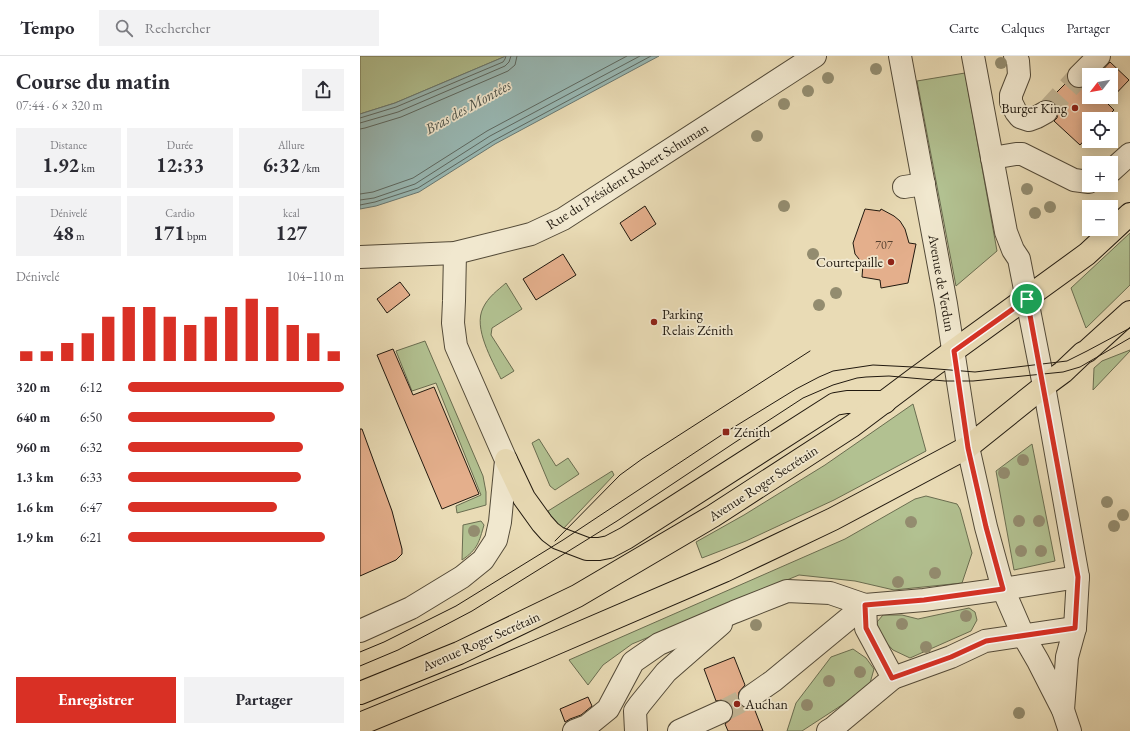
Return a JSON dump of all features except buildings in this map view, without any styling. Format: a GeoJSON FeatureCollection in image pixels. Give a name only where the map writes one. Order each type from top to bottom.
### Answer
{"type":"FeatureCollection","features":[{"type":"Feature","properties":{"kind":"main road","name":"Avenue Roger Secrétain"},"geometry":{"type":"LineString","coordinates":[[360,693],[459,653],[577,596],[713,516],[852,426],[1087,254],[1130,214]]}},
{"type":"Feature","properties":{"kind":"main road","name":"Avenue Roger Secrétain"},"geometry":{"type":"LineString","coordinates":[[360,724],[531,654],[724,571],[833,519],[968,448],[1063,372],[1130,312]]}},
{"type":"Feature","properties":{"kind":"main road"},"geometry":{"type":"LineString","coordinates":[[506,460],[524,498],[550,532],[558,538],[587,549],[598,549],[609,547],[626,538],[835,404],[847,402],[885,402]]}},
{"type":"Feature","properties":{"kind":"street","name":"Rue du Président Robert Schuman"},"geometry":{"type":"LineString","coordinates":[[360,257],[455,253],[531,234],[563,219],[815,56]]}},
{"type":"Feature","properties":{"kind":"street","name":"Avenue de Verdun"},"geometry":{"type":"LineString","coordinates":[[900,56],[914,185],[946,304],[968,448],[986,527],[1003,589],[1023,636],[1038,661],[1063,710],[1070,731]]}},
{"type":"Feature","properties":{"kind":"street","name":"Avenue de Verdun"},"geometry":{"type":"LineString","coordinates":[[973,56],[1006,232],[1013,250],[1019,259],[1044,386],[1078,577],[1075,628],[1067,656],[1063,710]]}},
{"type":"Feature","properties":{"kind":"street"},"geometry":{"type":"LineString","coordinates":[[1015,56],[1018,61],[1019,75],[1011,95],[1011,102],[1016,112],[1020,116],[1029,120],[1046,112]]}},
{"type":"Feature","properties":{"kind":"street"},"geometry":{"type":"LineString","coordinates":[[1079,76],[1099,56]]}},
{"type":"Feature","properties":{"kind":"street"},"geometry":{"type":"LineString","coordinates":[[992,158],[1022,154],[1074,180],[1082,181]]}},
{"type":"Feature","properties":{"kind":"street"},"geometry":{"type":"LineString","coordinates":[[1118,165],[1130,154]]}},
{"type":"Feature","properties":{"kind":"street"},"geometry":{"type":"LineString","coordinates":[[360,631],[411,608],[462,577],[484,560],[496,540],[500,522],[506,460],[456,346],[453,323],[455,253]]}},
{"type":"Feature","properties":{"kind":"street"},"geometry":{"type":"LineString","coordinates":[[574,731],[587,726],[608,709],[633,662],[659,644],[734,612],[787,592],[830,593],[865,605],[924,600],[1078,577]]}},
{"type":"Feature","properties":{"kind":"street"},"geometry":{"type":"LineString","coordinates":[[865,605],[866,628],[892,678]]}},
{"type":"Feature","properties":{"kind":"street"},"geometry":{"type":"LineString","coordinates":[[750,697],[773,681],[865,605]]}},
{"type":"Feature","properties":{"kind":"street"},"geometry":{"type":"LineString","coordinates":[[636,731],[635,711],[666,672],[734,612]]}},
{"type":"Feature","properties":{"kind":"street"},"geometry":{"type":"LineString","coordinates":[[828,731],[892,678],[951,657],[986,641],[1075,628]]}},
{"type":"Feature","properties":{"kind":"street"},"geometry":{"type":"LineString","coordinates":[[679,731],[721,712]]}},
{"type":"Feature","properties":{"kind":"green space"},"geometry":{"type":"Polygon","coordinates":[[[360,56],[506,56],[395,103],[360,114],[360,56]]]}},
{"type":"Feature","properties":{"kind":"green space"},"geometry":{"type":"Polygon","coordinates":[[[965,73],[997,251],[956,286],[917,81],[965,73]]]}},
{"type":"Feature","properties":{"kind":"green space"},"geometry":{"type":"Polygon","coordinates":[[[1130,233],[1130,285],[1086,328],[1071,288],[1130,233]]]}},
{"type":"Feature","properties":{"kind":"green space"},"geometry":{"type":"Polygon","coordinates":[[[506,283],[522,309],[492,328],[491,335],[514,371],[501,379],[485,344],[480,325],[483,308],[493,294],[506,283]]]}},
{"type":"Feature","properties":{"kind":"green space"},"geometry":{"type":"Polygon","coordinates":[[[425,341],[483,476],[486,492],[486,505],[457,513],[456,506],[481,495],[436,383],[412,391],[396,351],[425,341]]]}},
{"type":"Feature","properties":{"kind":"green space"},"geometry":{"type":"Polygon","coordinates":[[[1130,350],[1093,390],[1094,368],[1102,361],[1130,350]]]}},
{"type":"Feature","properties":{"kind":"green space"},"geometry":{"type":"Polygon","coordinates":[[[913,404],[926,451],[834,500],[746,541],[702,558],[696,542],[744,515],[825,465],[913,404]]]}},
{"type":"Feature","properties":{"kind":"green space"},"geometry":{"type":"Polygon","coordinates":[[[539,439],[556,466],[568,458],[579,474],[555,490],[550,486],[532,443],[539,439]]]}},
{"type":"Feature","properties":{"kind":"green space"},"geometry":{"type":"Polygon","coordinates":[[[1032,444],[1055,561],[1014,570],[996,471],[1032,444]]]}},
{"type":"Feature","properties":{"kind":"green space"},"geometry":{"type":"Polygon","coordinates":[[[612,471],[614,475],[563,529],[552,518],[548,511],[612,471]]]}},
{"type":"Feature","properties":{"kind":"green space"},"geometry":{"type":"Polygon","coordinates":[[[926,496],[957,504],[960,509],[972,553],[962,583],[894,590],[855,581],[799,575],[632,644],[603,665],[588,685],[569,660],[845,539],[915,499],[926,496]]]}},
{"type":"Feature","properties":{"kind":"green space"},"geometry":{"type":"Polygon","coordinates":[[[481,521],[484,525],[477,545],[475,549],[462,560],[463,525],[481,521]]]}},
{"type":"Feature","properties":{"kind":"green space"},"geometry":{"type":"Polygon","coordinates":[[[969,608],[975,612],[977,620],[971,631],[910,658],[893,650],[878,634],[877,622],[883,615],[902,615],[918,619],[969,608]]]}},
{"type":"Feature","properties":{"kind":"green space"},"geometry":{"type":"Polygon","coordinates":[[[853,649],[866,658],[874,669],[870,683],[845,703],[802,731],[787,731],[796,703],[831,657],[853,649]]]}},
{"type":"Feature","properties":{"kind":"water","name":"Bras des Montées"},"geometry":{"type":"Polygon","coordinates":[[[506,56],[659,56],[495,144],[419,192],[376,206],[360,209],[360,114],[395,103],[506,56]]]}},
{"type":"Feature","properties":{"kind":"tunnel"},"geometry":{"type":"LineString","coordinates":[[1046,112],[1079,76]]}},
{"type":"Feature","properties":{"kind":"tunnel"},"geometry":{"type":"LineString","coordinates":[[721,712],[750,697]]}},
{"type":"Feature","properties":{"kind":"tram line"},"geometry":{"type":"LineString","coordinates":[[360,652],[384,642],[456,606],[563,540],[726,432],[796,389],[833,371],[873,365],[975,372],[1067,361],[1130,328]]}},
{"type":"Feature","properties":{"kind":"tram line"},"geometry":{"type":"LineString","coordinates":[[360,666],[398,650],[472,611],[617,521],[803,398],[833,385],[866,377],[889,376],[945,381],[973,381],[1063,372],[1080,367],[1130,338]]}},
{"type":"Feature","properties":{"kind":"tram line"},"geometry":{"type":"LineString","coordinates":[[555,541],[620,475],[642,459],[810,351]]}},
{"type":"Feature","properties":{"kind":"place","name":"Burger King"},"geometry":{"type":"Point","coordinates":[1075,108]}},
{"type":"Feature","properties":{"kind":"place","name":"Courtepaille"},"geometry":{"type":"Point","coordinates":[891,262]}},
{"type":"Feature","properties":{"kind":"place","name":"Parking Relais Zénith"},"geometry":{"type":"Point","coordinates":[654,322]}},
{"type":"Feature","properties":{"kind":"place","name":"Zénith"},"geometry":{"type":"Point","coordinates":[726,432]}},
{"type":"Feature","properties":{"kind":"place","name":"Auchan"},"geometry":{"type":"Point","coordinates":[737,704]}},
{"type":"Feature","properties":{"kind":"route"},"geometry":{"type":"LineString","coordinates":[[1027,299],[1078,577],[1075,628],[986,641],[951,657],[892,678],[866,628],[865,605],[924,600],[1003,589],[986,527],[968,448],[954,351],[1027,299]]}}]}
